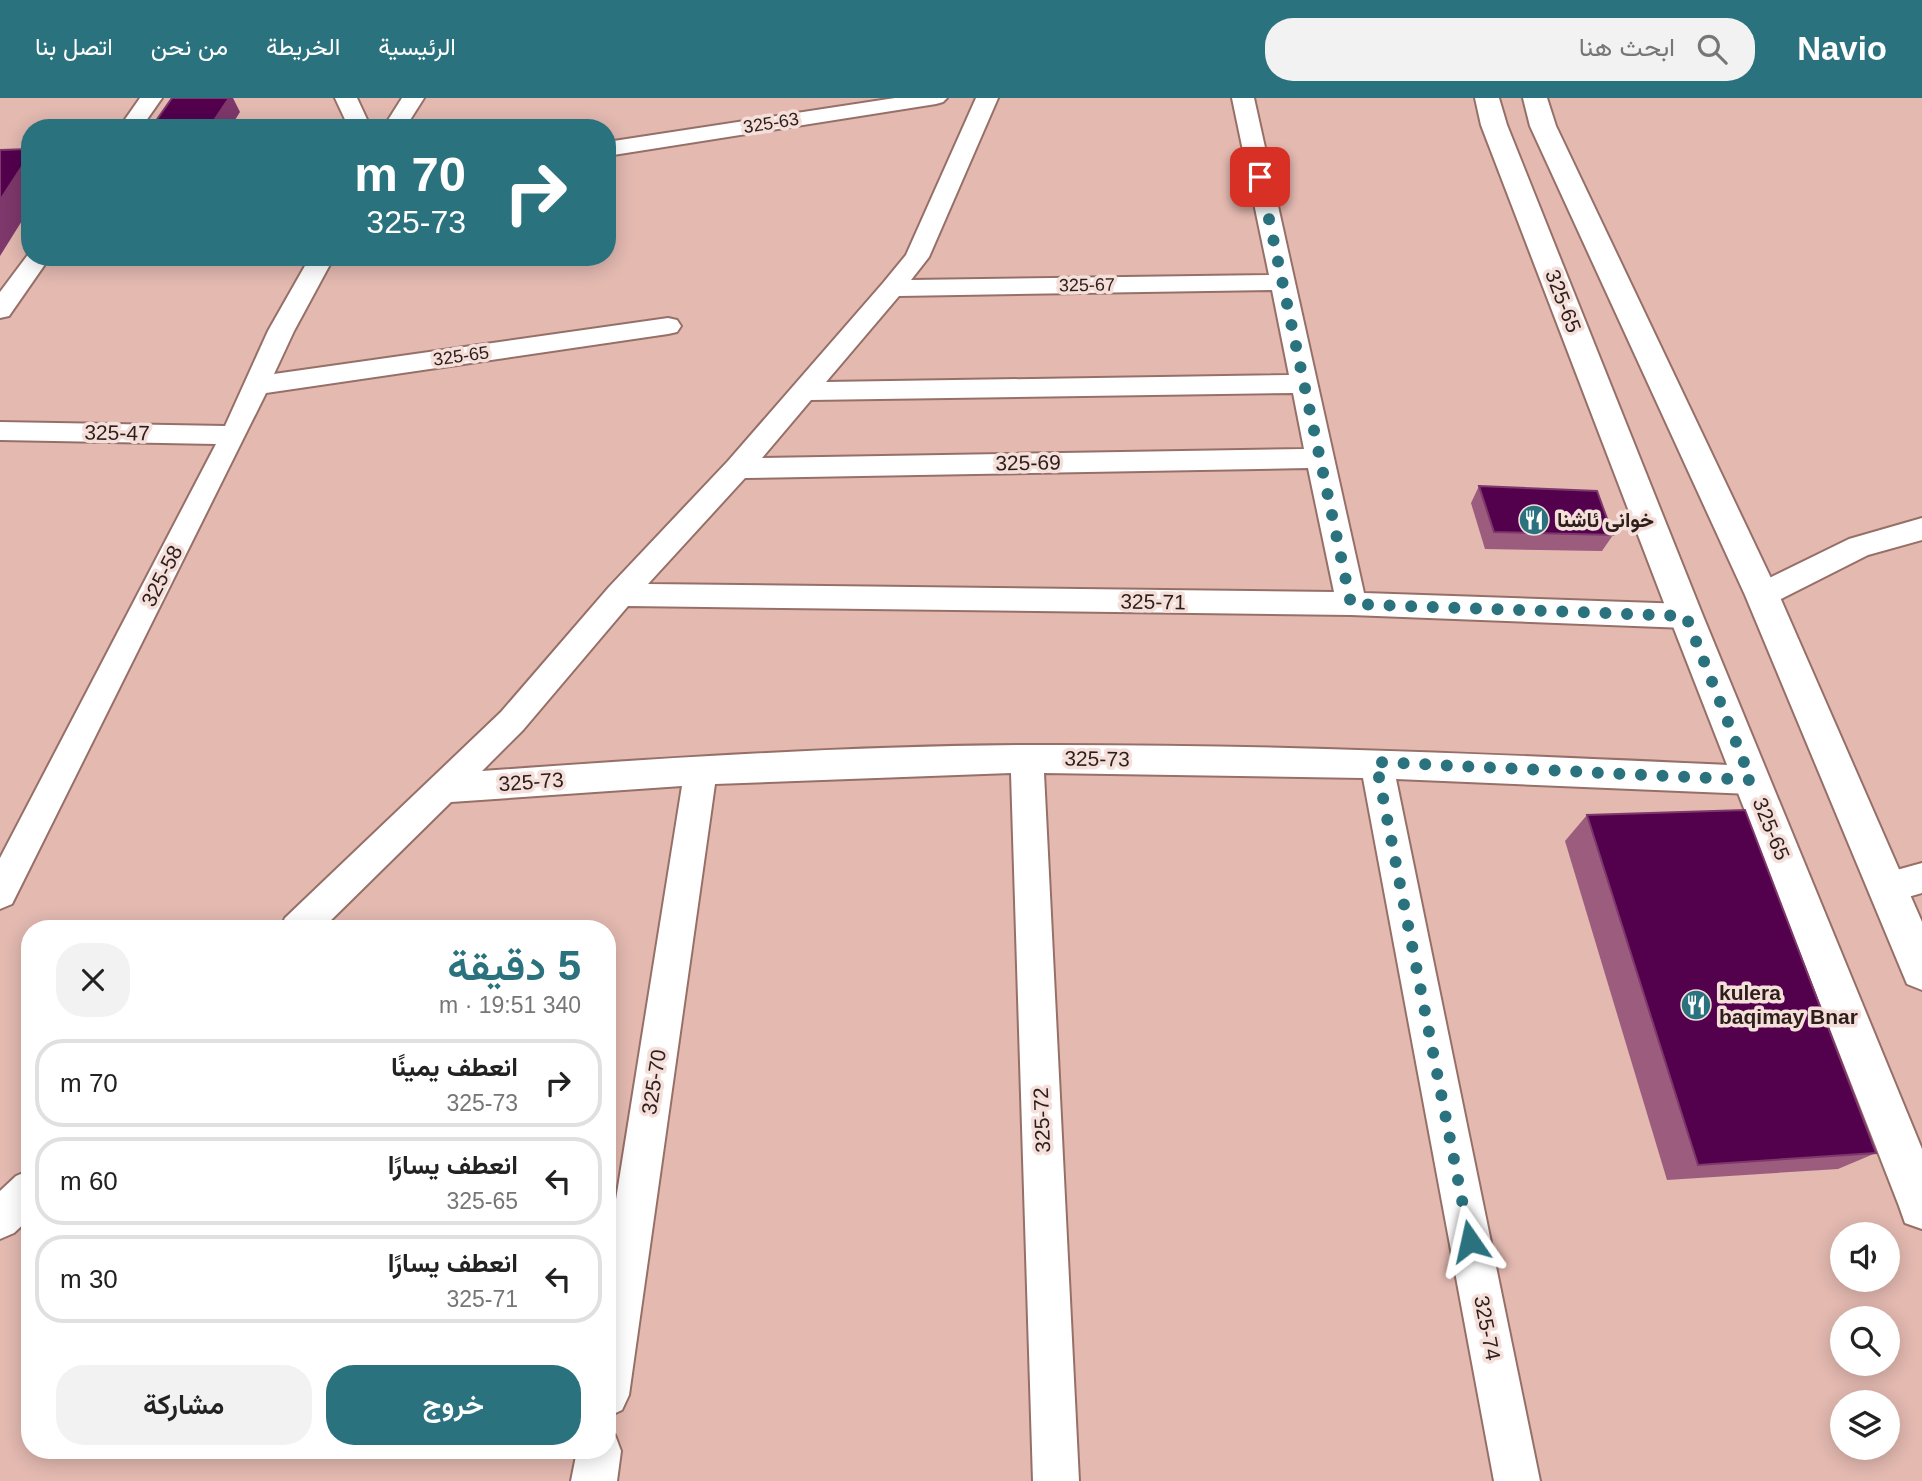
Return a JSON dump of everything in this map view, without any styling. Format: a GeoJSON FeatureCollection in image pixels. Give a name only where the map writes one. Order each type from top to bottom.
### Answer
{"type":"FeatureCollection","features":[{"type":"Feature","properties":{"kind":"street"},"geometry":{"type":"LineString","coordinates":[[136,119],[151,98]]}},
{"type":"Feature","properties":{"kind":"street"},"geometry":{"type":"LineString","coordinates":[[346,98],[356,119]]}},
{"type":"Feature","properties":{"kind":"street"},"geometry":{"type":"LineString","coordinates":[[400,119],[413,98]]}},
{"type":"Feature","properties":{"kind":"street","name":"325-63"},"geometry":{"type":"LineString","coordinates":[[616,148],[936,98]]}},
{"type":"Feature","properties":{"kind":"street"},"geometry":{"type":"LineString","coordinates":[[307,920],[512,721],[620,595],[738,468],[892,288],[917,257],[987,98]]}},
{"type":"Feature","properties":{"kind":"street"},"geometry":{"type":"LineString","coordinates":[[1242,98],[1351,604]]}},
{"type":"Feature","properties":{"kind":"street"},"geometry":{"type":"LineString","coordinates":[[1491,112],[1539,112],[1762,595],[1922,970]]}},
{"type":"Feature","properties":{"kind":"street","name":"325-65"},"geometry":{"type":"LineString","coordinates":[[1491,112],[1686,616],[1922,1206]]}},
{"type":"Feature","properties":{"kind":"street"},"geometry":{"type":"LineString","coordinates":[[3,302],[31,266]]}},
{"type":"Feature","properties":{"kind":"street","name":"325-58"},"geometry":{"type":"LineString","coordinates":[[0,893],[234,435],[281,331],[317,266]]}},
{"type":"Feature","properties":{"kind":"street","name":"325-67"},"geometry":{"type":"LineString","coordinates":[[892,288],[1283,282]]}},
{"type":"Feature","properties":{"kind":"street","name":"325-65"},"geometry":{"type":"LineString","coordinates":[[254,386],[668,326]]}},
{"type":"Feature","properties":{"kind":"street"},"geometry":{"type":"LineString","coordinates":[[803,391],[1304,384]]}},
{"type":"Feature","properties":{"kind":"street","name":"325-47"},"geometry":{"type":"LineString","coordinates":[[0,431],[234,435]]}},
{"type":"Feature","properties":{"kind":"street","name":"325-69"},"geometry":{"type":"LineString","coordinates":[[738,468],[1318,458]]}},
{"type":"Feature","properties":{"kind":"street"},"geometry":{"type":"LineString","coordinates":[[1762,595],[1859,547],[1922,529]]}},
{"type":"Feature","properties":{"kind":"street","name":"325-71"},"geometry":{"type":"LineString","coordinates":[[620,595],[1351,604],[1686,616]]}},
{"type":"Feature","properties":{"kind":"street","name":"325-73"},"geometry":{"type":"LineString","coordinates":[[444,788],[701,769],[1027,759],[1376,762],[1751,780]]}},
{"type":"Feature","properties":{"kind":"street","name":"325-72"},"geometry":{"type":"LineString","coordinates":[[1027,759],[1056,1481]]}},
{"type":"Feature","properties":{"kind":"street","name":"325-74"},"geometry":{"type":"LineString","coordinates":[[1376,762],[1517,1481]]}},
{"type":"Feature","properties":{"kind":"street","name":"325-70"},"geometry":{"type":"LineString","coordinates":[[616,1335],[701,769]]}},
{"type":"Feature","properties":{"kind":"street"},"geometry":{"type":"LineString","coordinates":[[1887,887],[1922,878]]}},
{"type":"Feature","properties":{"kind":"street"},"geometry":{"type":"LineString","coordinates":[[0,1219],[21,1199]]}},
{"type":"Feature","properties":{"kind":"street"},"geometry":{"type":"LineString","coordinates":[[594,1481],[598,1459]]}},
{"type":"Feature","properties":{"kind":"building"},"geometry":{"type":"Polygon","coordinates":[[[172,98],[229,98],[215,119],[157,119],[172,98]]]}},
{"type":"Feature","properties":{"kind":"building"},"geometry":{"type":"Polygon","coordinates":[[[21,149],[21,168],[0,200],[0,150],[21,149]]]}},
{"type":"Feature","properties":{"kind":"building"},"geometry":{"type":"Polygon","coordinates":[[[1479,486],[1597,491],[1613,535],[1494,532],[1479,486]]]}},
{"type":"Feature","properties":{"kind":"building","name":"kulera baqimay Bnar"},"geometry":{"type":"Polygon","coordinates":[[[1745,810],[1876,1153],[1698,1165],[1587,815],[1745,810]]]}},
{"type":"Feature","properties":{"kind":"place","name":"خوانى ئاشنا"},"geometry":{"type":"Point","coordinates":[1534,520]}},
{"type":"Feature","properties":{"kind":"place","name":"kulera baqimay Bnar"},"geometry":{"type":"Point","coordinates":[1696,1005]}},
{"type":"Feature","properties":{"kind":"route"},"geometry":{"type":"LineString","coordinates":[[1260,177],[1351,604],[1686,616],[1751,780],[1376,762],[1470,1241]]}}]}
